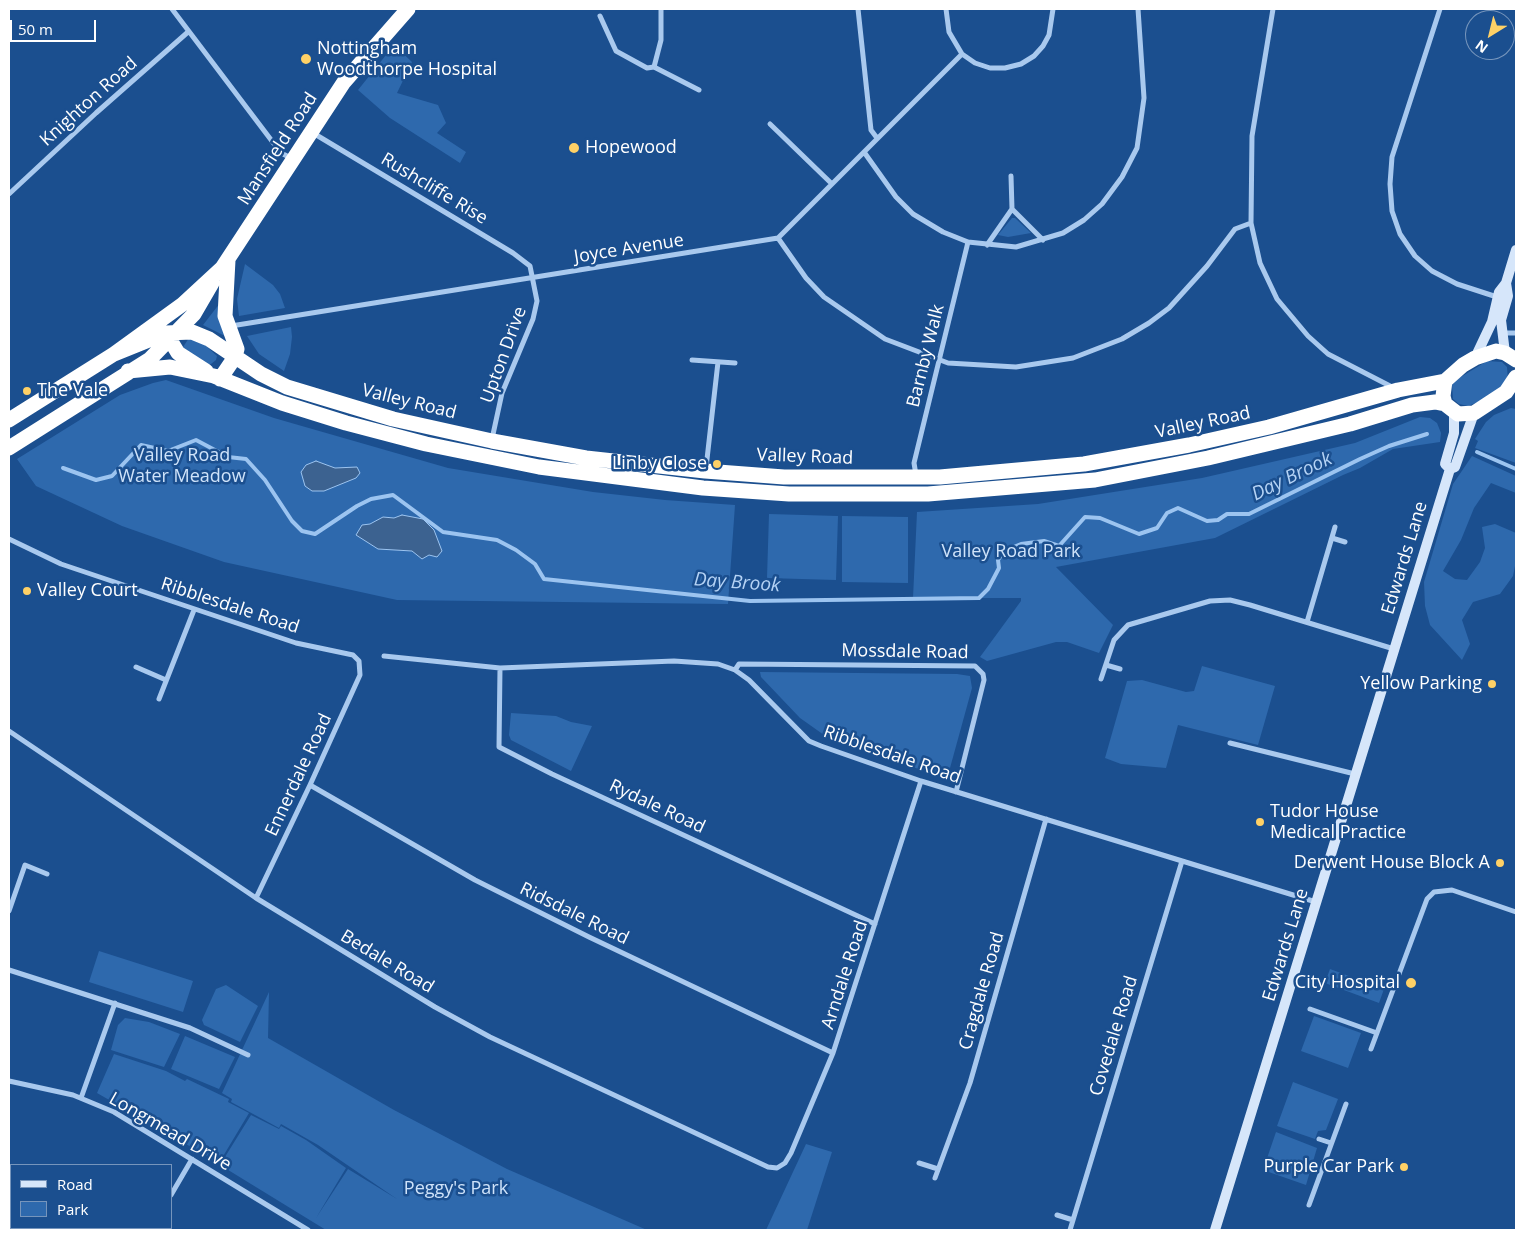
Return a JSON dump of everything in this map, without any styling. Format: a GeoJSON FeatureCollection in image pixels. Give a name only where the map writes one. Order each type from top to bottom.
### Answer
{"type":"FeatureCollection","features":[{"type":"Feature","properties":{"kind":"highway","name":"Mansfield Road"},"geometry":{"type":"LineString","coordinates":[[9,448],[128,371],[150,359],[171,335],[194,314],[310,131],[357,65],[408,9]]}},
{"type":"Feature","properties":{"kind":"highway","name":"Mansfield Road"},"geometry":{"type":"LineString","coordinates":[[9,420],[114,354],[168,315],[183,304],[225,264]]}},
{"type":"Feature","properties":{"kind":"highway"},"geometry":{"type":"LineString","coordinates":[[217,377],[235,357],[237,349],[228,326],[224,305],[225,264]]}},
{"type":"Feature","properties":{"kind":"highway"},"geometry":{"type":"LineString","coordinates":[[168,315],[165,324],[171,335]]}},
{"type":"Feature","properties":{"kind":"highway","name":"Valley Road"},"geometry":{"type":"LineString","coordinates":[[217,377],[178,352],[171,335],[192,332],[209,339],[261,374],[287,387],[393,419],[492,441],[586,458],[705,472],[784,477],[916,478],[1028,470],[1132,457],[1269,427],[1398,390],[1445,381]]}},
{"type":"Feature","properties":{"kind":"highway","name":"Mansfield Road"},"geometry":{"type":"LineString","coordinates":[[114,354],[171,335]]}},
{"type":"Feature","properties":{"kind":"highway"},"geometry":{"type":"LineString","coordinates":[[1449,408],[1443,396],[1445,381],[1457,369],[1475,358],[1496,351],[1511,357]]}},
{"type":"Feature","properties":{"kind":"highway","name":"Valley Road"},"geometry":{"type":"LineString","coordinates":[[128,371],[170,367],[217,377],[282,403],[346,423],[488,457],[592,475],[703,488],[807,494],[928,494],[1095,480],[1147,472],[1225,454],[1350,424],[1412,405],[1435,402],[1449,408],[1474,413]]}},
{"type":"Feature","properties":{"kind":"highway"},"geometry":{"type":"LineString","coordinates":[[1474,413],[1511,393],[1516,378]]}},
{"type":"Feature","properties":{"kind":"highway"},"geometry":{"type":"LineString","coordinates":[[488,457],[492,441]]}},
{"type":"Feature","properties":{"kind":"highway"},"geometry":{"type":"LineString","coordinates":[[703,488],[705,472]]}},
{"type":"Feature","properties":{"kind":"street"},"geometry":{"type":"LineString","coordinates":[[172,9],[281,153],[293,159]]}},
{"type":"Feature","properties":{"kind":"street"},"geometry":{"type":"LineString","coordinates":[[654,67],[661,40],[661,9]]}},
{"type":"Feature","properties":{"kind":"street"},"geometry":{"type":"LineString","coordinates":[[858,9],[871,130],[877,138]]}},
{"type":"Feature","properties":{"kind":"street"},"geometry":{"type":"LineString","coordinates":[[946,9],[949,32],[962,54],[975,63],[990,68],[1006,68],[1021,64],[1034,56],[1043,46],[1051,28],[1053,9]]}},
{"type":"Feature","properties":{"kind":"street"},"geometry":{"type":"LineString","coordinates":[[864,152],[896,197],[913,214],[943,232],[968,242],[1016,247],[1064,233],[1084,220],[1102,204],[1122,178],[1136,148],[1144,98],[1138,9]]}},
{"type":"Feature","properties":{"kind":"street"},"geometry":{"type":"LineString","coordinates":[[1274,9],[1252,136],[1251,223],[1260,263],[1277,299],[1289,316],[1328,354],[1398,390]]}},
{"type":"Feature","properties":{"kind":"street"},"geometry":{"type":"LineString","coordinates":[[1440,9],[1392,157],[1390,184],[1392,211],[1400,234],[1415,256],[1432,271],[1457,284],[1498,297]]}},
{"type":"Feature","properties":{"kind":"street"},"geometry":{"type":"LineString","coordinates":[[600,16],[616,51],[647,68],[654,67],[699,90]]}},
{"type":"Feature","properties":{"kind":"street","name":"Knighton Road"},"geometry":{"type":"LineString","coordinates":[[9,194],[96,113],[188,32]]}},
{"type":"Feature","properties":{"kind":"street"},"geometry":{"type":"LineString","coordinates":[[962,54],[778,238],[806,278],[824,297],[884,339],[948,363],[1016,367],[1073,358],[1122,339],[1169,308],[1207,266],[1235,229],[1251,223]]}},
{"type":"Feature","properties":{"kind":"street"},"geometry":{"type":"LineString","coordinates":[[770,124],[832,184]]}},
{"type":"Feature","properties":{"kind":"street","name":"Rushcliffe Rise"},"geometry":{"type":"LineString","coordinates":[[310,131],[513,253],[530,266],[534,278]]}},
{"type":"Feature","properties":{"kind":"street"},"geometry":{"type":"LineString","coordinates":[[986,245],[1012,209],[1012,176]]}},
{"type":"Feature","properties":{"kind":"street"},"geometry":{"type":"LineString","coordinates":[[1012,209],[1043,240]]}},
{"type":"Feature","properties":{"kind":"street","name":"Joyce Avenue"},"geometry":{"type":"LineString","coordinates":[[228,326],[778,238]]}},
{"type":"Feature","properties":{"kind":"street","name":"Barnby Walk"},"geometry":{"type":"LineString","coordinates":[[916,478],[914,463],[968,242]]}},
{"type":"Feature","properties":{"kind":"street"},"geometry":{"type":"LineString","coordinates":[[1475,358],[1492,322],[1498,297],[1506,283],[1516,250]]}},
{"type":"Feature","properties":{"kind":"street","name":"Upton Drive"},"geometry":{"type":"LineString","coordinates":[[492,441],[502,393],[533,319],[538,301],[534,278]]}},
{"type":"Feature","properties":{"kind":"street"},"geometry":{"type":"LineString","coordinates":[[1506,283],[1508,296],[1501,320],[1502,333],[1511,357]]}},
{"type":"Feature","properties":{"kind":"street"},"geometry":{"type":"LineString","coordinates":[[1502,333],[1516,332]]}},
{"type":"Feature","properties":{"kind":"street"},"geometry":{"type":"LineString","coordinates":[[692,360],[735,363]]}},
{"type":"Feature","properties":{"kind":"street"},"geometry":{"type":"LineString","coordinates":[[705,472],[718,362]]}},
{"type":"Feature","properties":{"kind":"street","name":"Edwards Lane"},"geometry":{"type":"LineString","coordinates":[[1449,408],[1454,433],[1445,464],[1450,469]]}},
{"type":"Feature","properties":{"kind":"street","name":"Edwards Lane"},"geometry":{"type":"LineString","coordinates":[[1215,1230],[1450,469],[1455,467],[1474,413]]}},
{"type":"Feature","properties":{"kind":"street"},"geometry":{"type":"LineString","coordinates":[[1307,622],[1335,528]]}},
{"type":"Feature","properties":{"kind":"street"},"geometry":{"type":"LineString","coordinates":[[1332,538],[1345,542]]}},
{"type":"Feature","properties":{"kind":"street","name":"Ribblesdale Road"},"geometry":{"type":"LineString","coordinates":[[9,539],[61,564],[296,643],[353,655],[359,661]]}},
{"type":"Feature","properties":{"kind":"street"},"geometry":{"type":"LineString","coordinates":[[1101,679],[1114,640],[1128,625],[1210,602],[1230,600],[1394,649]]}},
{"type":"Feature","properties":{"kind":"street"},"geometry":{"type":"LineString","coordinates":[[159,699],[194,610]]}},
{"type":"Feature","properties":{"kind":"street","name":"Ribblesdale Road"},"geometry":{"type":"LineString","coordinates":[[384,656],[500,668],[674,661],[718,664],[735,670],[749,680],[809,741],[921,781],[1317,902]]}},
{"type":"Feature","properties":{"kind":"street","name":"Ennerdale Road"},"geometry":{"type":"LineString","coordinates":[[256,898],[310,786],[360,675],[359,661]]}},
{"type":"Feature","properties":{"kind":"street","name":"Mossdale Road"},"geometry":{"type":"LineString","coordinates":[[735,670],[739,664],[969,664],[975,666],[983,674],[984,680],[956,792]]}},
{"type":"Feature","properties":{"kind":"street"},"geometry":{"type":"LineString","coordinates":[[1106,665],[1120,670]]}},
{"type":"Feature","properties":{"kind":"street"},"geometry":{"type":"LineString","coordinates":[[136,668],[166,680]]}},
{"type":"Feature","properties":{"kind":"street","name":"Rydale Road"},"geometry":{"type":"LineString","coordinates":[[500,668],[499,747],[552,774],[876,924]]}},
{"type":"Feature","properties":{"kind":"street","name":"Bedale Road"},"geometry":{"type":"LineString","coordinates":[[9,730],[256,898],[490,1037],[768,1167],[777,1168]]}},
{"type":"Feature","properties":{"kind":"street"},"geometry":{"type":"LineString","coordinates":[[1230,743],[1356,774]]}},
{"type":"Feature","properties":{"kind":"street","name":"Arndale Road"},"geometry":{"type":"LineString","coordinates":[[777,1168],[785,1163],[790,1153],[833,1053],[921,781]]}},
{"type":"Feature","properties":{"kind":"street","name":"Ridsdale Road"},"geometry":{"type":"LineString","coordinates":[[310,786],[475,880],[589,937],[833,1053]]}},
{"type":"Feature","properties":{"kind":"street","name":"Cragdale Road"},"geometry":{"type":"LineString","coordinates":[[935,1178],[970,1083],[1046,819]]}},
{"type":"Feature","properties":{"kind":"street","name":"Covedale Road"},"geometry":{"type":"LineString","coordinates":[[1070,1230],[1182,861]]}},
{"type":"Feature","properties":{"kind":"street"},"geometry":{"type":"LineString","coordinates":[[9,911],[11,898],[25,865],[47,874]]}},
{"type":"Feature","properties":{"kind":"street"},"geometry":{"type":"LineString","coordinates":[[1371,1049],[1422,906],[1434,892],[1452,890],[1516,912]]}},
{"type":"Feature","properties":{"kind":"street"},"geometry":{"type":"LineString","coordinates":[[9,970],[190,1028],[248,1055]]}},
{"type":"Feature","properties":{"kind":"street"},"geometry":{"type":"LineString","coordinates":[[81,1098],[115,1003]]}},
{"type":"Feature","properties":{"kind":"street"},"geometry":{"type":"LineString","coordinates":[[1310,1008],[1377,1033]]}},
{"type":"Feature","properties":{"kind":"street","name":"Longmead Drive"},"geometry":{"type":"LineString","coordinates":[[9,1081],[39,1086],[81,1098],[114,1112],[308,1230]]}},
{"type":"Feature","properties":{"kind":"street"},"geometry":{"type":"LineString","coordinates":[[1309,1205],[1346,1104]]}},
{"type":"Feature","properties":{"kind":"street"},"geometry":{"type":"LineString","coordinates":[[1320,1139],[1331,1143]]}},
{"type":"Feature","properties":{"kind":"street"},"geometry":{"type":"LineString","coordinates":[[172,1193],[192,1159]]}},
{"type":"Feature","properties":{"kind":"street"},"geometry":{"type":"LineString","coordinates":[[919,1162],[938,1169]]}},
{"type":"Feature","properties":{"kind":"street"},"geometry":{"type":"LineString","coordinates":[[1057,1215],[1073,1220]]}},
{"type":"Feature","properties":{"kind":"green space"},"geometry":{"type":"Polygon","coordinates":[[[394,45],[412,62],[397,93],[438,105],[446,123],[437,133],[466,152],[460,163],[390,118],[358,90],[394,45]]]}},
{"type":"Feature","properties":{"kind":"green space"},"geometry":{"type":"Polygon","coordinates":[[[1012,218],[1015,218],[1031,233],[1008,237],[998,235],[1012,218]]]}},
{"type":"Feature","properties":{"kind":"green space"},"geometry":{"type":"Polygon","coordinates":[[[245,264],[273,285],[280,294],[285,308],[239,316],[237,299],[245,264]]]}},
{"type":"Feature","properties":{"kind":"green space"},"geometry":{"type":"Polygon","coordinates":[[[220,303],[225,336],[203,325],[220,303]]]}},
{"type":"Feature","properties":{"kind":"green space"},"geometry":{"type":"Polygon","coordinates":[[[291,327],[290,354],[284,371],[259,354],[247,336],[291,327]]]}},
{"type":"Feature","properties":{"kind":"green space"},"geometry":{"type":"Polygon","coordinates":[[[189,338],[204,344],[217,356],[216,360],[211,364],[207,364],[181,350],[189,338]]]}},
{"type":"Feature","properties":{"kind":"green space"},"geometry":{"type":"Polygon","coordinates":[[[1487,361],[1502,362],[1507,367],[1508,382],[1483,400],[1468,406],[1459,404],[1453,399],[1452,385],[1456,380],[1487,361]]]}},
{"type":"Feature","properties":{"kind":"green space","name":"Valley Road Water Meadow"},"geometry":{"type":"Polygon","coordinates":[[[166,380],[274,418],[448,468],[593,492],[735,505],[728,604],[397,600],[224,562],[122,526],[36,486],[17,459],[120,395],[166,380]]]}},
{"type":"Feature","properties":{"kind":"green space"},"geometry":{"type":"Polygon","coordinates":[[[1511,408],[1516,409],[1516,463],[1475,448],[1478,441],[1475,439],[1486,422],[1494,415],[1511,408]]]}},
{"type":"Feature","properties":{"kind":"green space","name":"Valley Road Park"},"geometry":{"type":"Polygon","coordinates":[[[1420,417],[1430,418],[1437,423],[1441,433],[1440,442],[1393,449],[1360,468],[1215,538],[1056,567],[1113,625],[1099,653],[1067,642],[1056,642],[987,661],[980,657],[1021,601],[1021,598],[913,598],[917,512],[1038,504],[1202,478],[1355,443],[1420,417]]]}},
{"type":"Feature","properties":{"kind":"green space"},"geometry":{"type":"Polygon","coordinates":[[[1472,456],[1516,476],[1516,493],[1491,483],[1474,508],[1461,540],[1443,571],[1455,579],[1467,580],[1480,562],[1485,548],[1482,527],[1495,524],[1516,533],[1516,561],[1513,576],[1500,594],[1473,602],[1462,620],[1470,644],[1462,660],[1430,625],[1425,606],[1424,582],[1453,484],[1472,456]]]}},
{"type":"Feature","properties":{"kind":"green space"},"geometry":{"type":"Polygon","coordinates":[[[769,514],[838,516],[836,580],[767,578],[769,514]]]}},
{"type":"Feature","properties":{"kind":"green space"},"geometry":{"type":"Polygon","coordinates":[[[842,516],[908,517],[908,583],[842,582],[842,516]]]}},
{"type":"Feature","properties":{"kind":"green space"},"geometry":{"type":"Polygon","coordinates":[[[1202,666],[1275,686],[1258,745],[1178,725],[1166,768],[1121,764],[1105,758],[1127,681],[1142,680],[1186,692],[1194,691],[1202,666]]]}},
{"type":"Feature","properties":{"kind":"green space"},"geometry":{"type":"Polygon","coordinates":[[[760,672],[957,674],[970,676],[972,688],[950,768],[946,774],[938,776],[824,735],[800,718],[761,677],[760,672]]]}},
{"type":"Feature","properties":{"kind":"green space"},"geometry":{"type":"Polygon","coordinates":[[[511,713],[556,716],[571,722],[592,726],[571,771],[511,740],[509,735],[511,713]]]}},
{"type":"Feature","properties":{"kind":"green space"},"geometry":{"type":"Polygon","coordinates":[[[99,951],[193,981],[183,1012],[89,982],[99,951]]]}},
{"type":"Feature","properties":{"kind":"green space"},"geometry":{"type":"Polygon","coordinates":[[[1330,969],[1384,989],[1379,1003],[1325,983],[1330,969]]]}},
{"type":"Feature","properties":{"kind":"green space"},"geometry":{"type":"Polygon","coordinates":[[[226,985],[258,1006],[240,1042],[204,1025],[202,1020],[216,989],[226,985]]]}},
{"type":"Feature","properties":{"kind":"green space","name":"Peggy's Park"},"geometry":{"type":"Polygon","coordinates":[[[269,992],[268,1038],[394,1110],[507,1169],[647,1230],[326,1230],[220,1165],[251,1115],[279,1129],[281,1126],[306,1140],[346,1168],[316,1218],[348,1169],[397,1199],[318,1145],[281,1124],[279,1128],[231,1102],[232,1099],[222,1093],[269,992]]]}},
{"type":"Feature","properties":{"kind":"green space"},"geometry":{"type":"Polygon","coordinates":[[[1314,1016],[1361,1033],[1348,1068],[1301,1051],[1314,1016]]]}},
{"type":"Feature","properties":{"kind":"green space"},"geometry":{"type":"Polygon","coordinates":[[[125,1018],[149,1022],[180,1034],[164,1067],[111,1050],[118,1025],[125,1018]]]}},
{"type":"Feature","properties":{"kind":"green space"},"geometry":{"type":"Polygon","coordinates":[[[185,1036],[235,1057],[219,1089],[171,1069],[185,1036]]]}},
{"type":"Feature","properties":{"kind":"green space"},"geometry":{"type":"Polygon","coordinates":[[[114,1054],[166,1071],[185,1081],[187,1079],[229,1099],[228,1102],[249,1113],[219,1163],[97,1093],[114,1054]]]}},
{"type":"Feature","properties":{"kind":"green space"},"geometry":{"type":"Polygon","coordinates":[[[1293,1082],[1338,1099],[1326,1130],[1318,1131],[1315,1139],[1277,1126],[1293,1082]]]}},
{"type":"Feature","properties":{"kind":"green space"},"geometry":{"type":"Polygon","coordinates":[[[1276,1132],[1317,1148],[1306,1185],[1263,1170],[1276,1132]]]}},
{"type":"Feature","properties":{"kind":"green space"},"geometry":{"type":"Polygon","coordinates":[[[806,1144],[832,1152],[807,1230],[766,1230],[806,1144]]]}},
{"type":"Feature","properties":{"kind":"shaded area"},"geometry":{"type":"Polygon","coordinates":[[[316,461],[335,468],[357,467],[360,473],[356,478],[324,491],[312,491],[305,486],[301,472],[306,465],[316,461]]]}},
{"type":"Feature","properties":{"kind":"shaded area"},"geometry":{"type":"Polygon","coordinates":[[[402,515],[423,519],[434,530],[442,551],[437,557],[429,555],[422,559],[412,551],[378,549],[356,535],[362,525],[370,524],[383,517],[394,518],[402,515]]]}},
{"type":"Feature","properties":{"kind":"waterway","name":"Day Brook"},"geometry":{"type":"LineString","coordinates":[[63,468],[96,480],[112,476],[141,445],[168,451],[196,440],[228,457],[246,459],[265,480],[292,521],[302,531],[315,534],[357,506],[371,499],[393,495],[443,532],[497,540],[516,550],[535,564],[544,579],[750,601],[979,598],[988,589],[999,568],[998,560],[1004,551],[1021,544],[1044,541],[1059,546],[1085,517],[1100,518],[1139,534],[1157,528],[1167,513],[1178,508],[1207,521],[1218,520],[1227,514],[1249,514],[1360,459],[1389,446],[1427,434]]}},
{"type":"Feature","properties":{"kind":"waterway","name":"Day Brook"},"geometry":{"type":"LineString","coordinates":[[1477,452],[1516,469]]}},
{"type":"Feature","properties":{"kind":"place","name":"Nottingham Woodthorpe Hospital"},"geometry":{"type":"Point","coordinates":[306,59]}},
{"type":"Feature","properties":{"kind":"place","name":"Hopewood"},"geometry":{"type":"Point","coordinates":[574,148]}},
{"type":"Feature","properties":{"kind":"place","name":"The Vale"},"geometry":{"type":"Point","coordinates":[27,391]}},
{"type":"Feature","properties":{"kind":"place","name":"Linby Close"},"geometry":{"type":"Point","coordinates":[717,464]}},
{"type":"Feature","properties":{"kind":"place","name":"Valley Court"},"geometry":{"type":"Point","coordinates":[27,591]}},
{"type":"Feature","properties":{"kind":"place","name":"Yellow Parking"},"geometry":{"type":"Point","coordinates":[1492,684]}},
{"type":"Feature","properties":{"kind":"place","name":"Tudor House Medical Practice"},"geometry":{"type":"Point","coordinates":[1260,822]}},
{"type":"Feature","properties":{"kind":"place","name":"Derwent House Block A"},"geometry":{"type":"Point","coordinates":[1500,863]}},
{"type":"Feature","properties":{"kind":"place","name":"City Hospital"},"geometry":{"type":"Point","coordinates":[1411,983]}},
{"type":"Feature","properties":{"kind":"place","name":"Purple Car Park"},"geometry":{"type":"Point","coordinates":[1404,1167]}}]}
